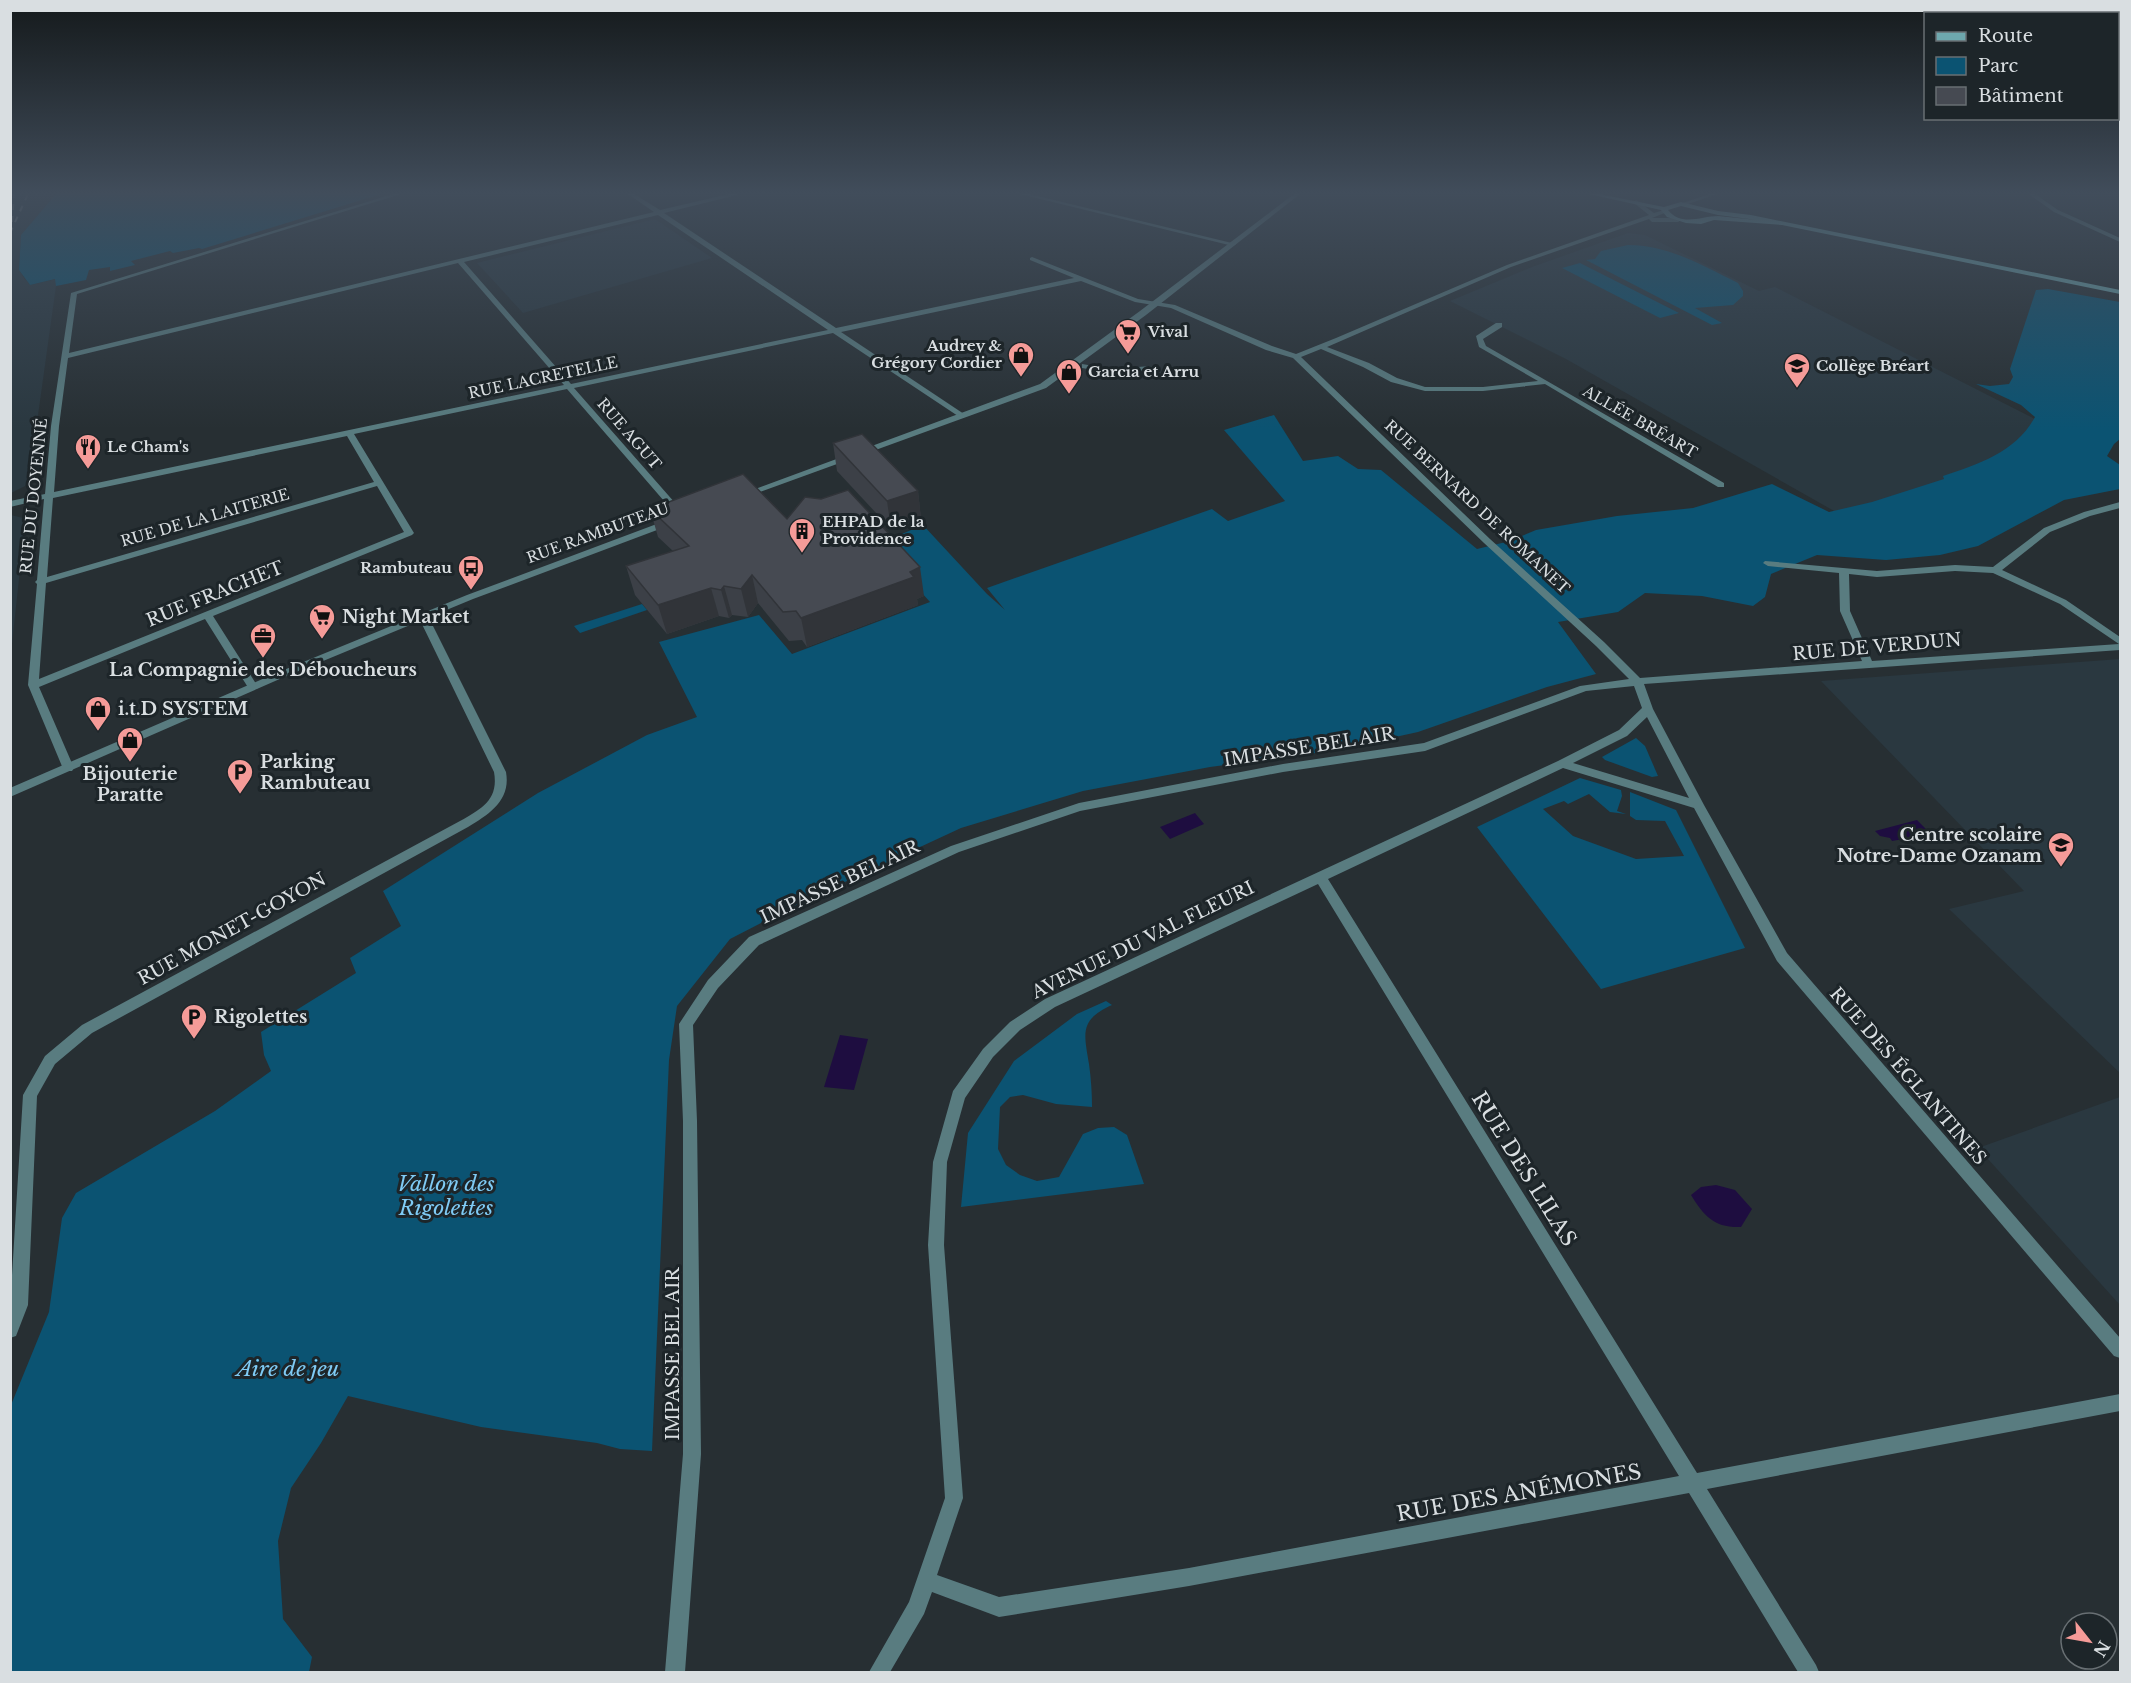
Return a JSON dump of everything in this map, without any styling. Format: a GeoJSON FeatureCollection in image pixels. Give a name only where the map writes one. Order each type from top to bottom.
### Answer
{"type":"FeatureCollection","features":[{"type":"Feature","properties":{"kind":"main road"},"geometry":{"type":"LineString","coordinates":[[2023,273],[2121,292]]}},
{"type":"Feature","properties":{"kind":"street","name":"RUE DU DOYENNÉ"},"geometry":{"type":"LineString","coordinates":[[68,768],[33,685],[55,426],[67,356],[74,293],[141,273]]}},
{"type":"Feature","properties":{"kind":"street"},"geometry":{"type":"LineString","coordinates":[[67,356],[412,273]]}},
{"type":"Feature","properties":{"kind":"street","name":"RUE AGUT"},"geometry":{"type":"LineString","coordinates":[[470,273],[687,516]]}},
{"type":"Feature","properties":{"kind":"street"},"geometry":{"type":"LineString","coordinates":[[748,273],[961,416]]}},
{"type":"Feature","properties":{"kind":"street"},"geometry":{"type":"LineString","coordinates":[[1066,273],[1137,301],[1173,306],[1269,348],[1296,356],[1494,273]]}},
{"type":"Feature","properties":{"kind":"street"},"geometry":{"type":"LineString","coordinates":[[731,500],[1043,386],[1196,273]]}},
{"type":"Feature","properties":{"kind":"street","name":"RUE LACRETELLE"},"geometry":{"type":"LineString","coordinates":[[10,504],[1082,279]]}},
{"type":"Feature","properties":{"kind":"street","name":"ALLÉE BRÉART"},"geometry":{"type":"LineString","coordinates":[[1499,325],[1479,338],[1483,348],[1546,381],[1721,485]]}},
{"type":"Feature","properties":{"kind":"street"},"geometry":{"type":"LineString","coordinates":[[1321,347],[1366,365],[1394,380],[1425,389],[1483,389],[1546,381]]}},
{"type":"Feature","properties":{"kind":"street","name":"RUE BERNARD DE ROMANET"},"geometry":{"type":"LineString","coordinates":[[1296,356],[1487,541],[1600,644],[1637,681]]}},
{"type":"Feature","properties":{"kind":"street"},"geometry":{"type":"LineString","coordinates":[[1085,366],[1112,371],[1151,368]]}},
{"type":"Feature","properties":{"kind":"street"},"geometry":{"type":"LineString","coordinates":[[349,433],[379,483]]}},
{"type":"Feature","properties":{"kind":"street","name":"RUE FRACHET"},"geometry":{"type":"LineString","coordinates":[[33,685],[410,533],[379,483]]}},
{"type":"Feature","properties":{"kind":"street","name":"RUE DE LA LAITERIE"},"geometry":{"type":"LineString","coordinates":[[40,582],[379,483]]}},
{"type":"Feature","properties":{"kind":"street"},"geometry":{"type":"LineString","coordinates":[[1995,570],[2046,530],[2087,514],[2121,505]]}},
{"type":"Feature","properties":{"kind":"street","name":"RUE RAMBUTEAU"},"geometry":{"type":"LineString","coordinates":[[10,793],[423,616],[687,516]]}},
{"type":"Feature","properties":{"kind":"street"},"geometry":{"type":"LineString","coordinates":[[1768,562],[1877,574],[1955,568],[1995,570],[2063,602],[2121,641]]}},
{"type":"Feature","properties":{"kind":"street"},"geometry":{"type":"LineString","coordinates":[[1844,570],[1845,611],[1869,665]]}},
{"type":"Feature","properties":{"kind":"street"},"geometry":{"type":"LineString","coordinates":[[208,615],[253,687]]}},
{"type":"Feature","properties":{"kind":"street","name":"RUE MONET-GOYON"},"geometry":{"type":"LineString","coordinates":[[10,1330],[20,1305],[30,1095],[50,1060],[87,1029],[482,814],[500,797],[504,784],[500,772],[423,616]]}},
{"type":"Feature","properties":{"kind":"street","name":"RUE DE VERDUN"},"geometry":{"type":"LineString","coordinates":[[1637,681],[2121,646]]}},
{"type":"Feature","properties":{"kind":"street"},"geometry":{"type":"LineString","coordinates":[[1637,681],[1648,709]]}},
{"type":"Feature","properties":{"kind":"street","name":"IMPASSE BEL AIR"},"geometry":{"type":"LineString","coordinates":[[675,1672],[692,1454],[690,1120],[686,1024],[713,984],[754,941],[955,849],[1079,807],[1283,768],[1425,747],[1578,690],[1637,681]]}},
{"type":"Feature","properties":{"kind":"street","name":"AVENUE DU VAL FLEURI"},"geometry":{"type":"LineString","coordinates":[[879,1672],[917,1607],[928,1581],[954,1498],[936,1245],[940,1162],[958,1096],[988,1053],[1015,1026],[1050,1003],[1562,764],[1623,733],[1648,709]]}},
{"type":"Feature","properties":{"kind":"street","name":"RUE DES ÉGLANTINES"},"geometry":{"type":"LineString","coordinates":[[1648,709],[1782,957],[2121,1350]]}},
{"type":"Feature","properties":{"kind":"street"},"geometry":{"type":"LineString","coordinates":[[1562,764],[1698,805]]}},
{"type":"Feature","properties":{"kind":"street","name":"RUE DES LILAS"},"geometry":{"type":"LineString","coordinates":[[1320,877],[1809,1672]]}},
{"type":"Feature","properties":{"kind":"street","name":"RUE DES ANÉMONES"},"geometry":{"type":"LineString","coordinates":[[928,1581],[999,1607],[1168,1580],[2121,1403]]}},
{"type":"Feature","properties":{"kind":"shaded area"},"geometry":{"type":"Polygon","coordinates":[[[11,273],[21,273],[30,285],[56,279],[56,286],[29,480],[25,486],[11,493],[11,273]]]}},
{"type":"Feature","properties":{"kind":"shaded area"},"geometry":{"type":"Polygon","coordinates":[[[486,273],[662,273],[523,313],[486,273]]]}},
{"type":"Feature","properties":{"kind":"shaded area","name":"Collège Bréart"},"geometry":{"type":"Polygon","coordinates":[[[1519,273],[1721,273],[1759,291],[1775,287],[2086,445],[1850,520],[1566,359],[1450,301],[1519,273]]]}},
{"type":"Feature","properties":{"kind":"shaded area"},"geometry":{"type":"Polygon","coordinates":[[[11,515],[23,518],[25,524],[11,653],[11,515]]]}},
{"type":"Feature","properties":{"kind":"shaded area","name":"Centre scolaire Notre-Dame Ozanam"},"geometry":{"type":"Polygon","coordinates":[[[2120,659],[2120,1073],[1949,909],[2024,891],[1821,681],[2120,659]]]}},
{"type":"Feature","properties":{"kind":"shaded area"},"geometry":{"type":"Polygon","coordinates":[[[1195,813],[1204,824],[1170,839],[1160,827],[1195,813]]]}},
{"type":"Feature","properties":{"kind":"shaded area"},"geometry":{"type":"Polygon","coordinates":[[[1917,820],[1931,834],[1892,841],[1875,831],[1917,820]]]}},
{"type":"Feature","properties":{"kind":"shaded area"},"geometry":{"type":"Polygon","coordinates":[[[840,1035],[868,1039],[854,1090],[824,1087],[840,1035]]]}},
{"type":"Feature","properties":{"kind":"shaded area"},"geometry":{"type":"Polygon","coordinates":[[[2120,1097],[2120,1305],[1978,1148],[2120,1097]]]}},
{"type":"Feature","properties":{"kind":"shaded area"},"geometry":{"type":"Polygon","coordinates":[[[1716,1185],[1735,1190],[1752,1209],[1741,1227],[1717,1223],[1705,1215],[1691,1195],[1701,1187],[1716,1185]]]}},
{"type":"Feature","properties":{"kind":"green space"},"geometry":{"type":"Polygon","coordinates":[[[21,273],[88,273],[86,280],[56,286],[55,279],[30,285],[21,273]]]}},
{"type":"Feature","properties":{"kind":"green space"},"geometry":{"type":"Polygon","coordinates":[[[1571,273],[1599,273],[1679,313],[1660,318],[1571,273]]]}},
{"type":"Feature","properties":{"kind":"green space"},"geometry":{"type":"Polygon","coordinates":[[[1610,273],[1717,273],[1738,283],[1743,296],[1733,305],[1695,308],[1722,323],[1712,325],[1610,273]]]}},
{"type":"Feature","properties":{"kind":"green space","name":"Vallon des Rigolettes"},"geometry":{"type":"Polygon","coordinates":[[[2048,289],[2120,302],[2120,439],[2107,456],[2120,465],[2120,489],[2064,500],[1978,546],[1940,555],[1886,560],[1817,555],[1771,574],[1765,597],[1753,606],[1702,596],[1645,593],[1618,612],[1558,622],[1596,674],[1547,687],[1418,732],[1331,751],[1210,767],[1083,791],[961,828],[806,900],[730,939],[677,1006],[669,1060],[652,1451],[620,1449],[597,1443],[481,1427],[348,1396],[321,1443],[291,1488],[278,1541],[283,1619],[312,1657],[309,1672],[11,1672],[11,1405],[49,1312],[62,1218],[76,1193],[215,1111],[271,1071],[264,1055],[261,1032],[356,973],[350,958],[401,926],[383,891],[538,793],[647,735],[697,717],[659,642],[759,615],[792,654],[930,602],[878,544],[923,525],[987,594],[1005,610],[987,588],[1212,509],[1228,521],[1285,501],[1224,430],[1274,415],[1303,461],[1338,456],[1358,469],[1381,470],[1477,549],[1510,541],[1536,530],[1617,516],[1693,508],[1772,484],[1829,512],[1872,502],[1944,479],[1943,476],[1983,461],[2007,448],[2027,429],[2035,417],[2021,405],[1976,384],[1990,386],[2009,384],[2013,377],[2010,369],[2036,290],[2048,289]]]}},
{"type":"Feature","properties":{"kind":"green space"},"geometry":{"type":"Polygon","coordinates":[[[642,604],[647,610],[580,633],[574,626],[642,604]]]}},
{"type":"Feature","properties":{"kind":"green space"},"geometry":{"type":"Polygon","coordinates":[[[1636,738],[1645,746],[1658,776],[1652,777],[1602,757],[1636,738]]]}},
{"type":"Feature","properties":{"kind":"green space"},"geometry":{"type":"Polygon","coordinates":[[[1580,778],[1621,790],[1622,796],[1617,811],[1626,814],[1610,812],[1589,794],[1568,804],[1564,801],[1543,809],[1573,836],[1636,859],[1684,856],[1665,821],[1636,820],[1630,816],[1630,792],[1676,810],[1745,948],[1601,989],[1477,827],[1580,778]]]}},
{"type":"Feature","properties":{"kind":"green space"},"geometry":{"type":"Polygon","coordinates":[[[1106,1001],[1112,1005],[1094,1016],[1086,1028],[1092,1107],[1056,1104],[1023,1095],[1010,1097],[1000,1107],[998,1149],[1006,1165],[1020,1175],[1037,1181],[1059,1177],[1083,1134],[1098,1128],[1114,1127],[1127,1135],[1144,1184],[961,1207],[968,1133],[1014,1061],[1077,1014],[1106,1001]]]}},
{"type":"Feature","properties":{"kind":"building"},"geometry":{"type":"Polygon","coordinates":[[[862,434],[918,491],[887,501],[833,443],[862,434]]]}},
{"type":"Feature","properties":{"kind":"building"},"geometry":{"type":"Polygon","coordinates":[[[743,474],[787,519],[805,497],[821,499],[848,490],[920,567],[910,572],[914,577],[801,618],[796,611],[783,612],[752,575],[741,589],[724,586],[721,590],[711,588],[658,605],[626,566],[689,546],[650,509],[743,474]]]}},
{"type":"Feature","properties":{"kind":"place","name":"Vival"},"geometry":{"type":"Point","coordinates":[1128,355]}},
{"type":"Feature","properties":{"kind":"place","name":"Audrey & Grégory Cordier"},"geometry":{"type":"Point","coordinates":[1021,378]}},
{"type":"Feature","properties":{"kind":"place","name":"Collège Bréart"},"geometry":{"type":"Point","coordinates":[1797,389]}},
{"type":"Feature","properties":{"kind":"place","name":"Garcia et Arru"},"geometry":{"type":"Point","coordinates":[1069,395]}},
{"type":"Feature","properties":{"kind":"place","name":"Le Cham's"},"geometry":{"type":"Point","coordinates":[88,470]}},
{"type":"Feature","properties":{"kind":"place","name":"EHPAD de la Providence"},"geometry":{"type":"Point","coordinates":[802,554]}},
{"type":"Feature","properties":{"kind":"place","name":"Rambuteau"},"geometry":{"type":"Point","coordinates":[471,591]}},
{"type":"Feature","properties":{"kind":"place","name":"Night Market"},"geometry":{"type":"Point","coordinates":[322,640]}},
{"type":"Feature","properties":{"kind":"place","name":"La Compagnie des Déboucheurs"},"geometry":{"type":"Point","coordinates":[263,659]}},
{"type":"Feature","properties":{"kind":"place","name":"i.t.D SYSTEM"},"geometry":{"type":"Point","coordinates":[98,732]}},
{"type":"Feature","properties":{"kind":"place","name":"Bijouterie Paratte"},"geometry":{"type":"Point","coordinates":[130,763]}},
{"type":"Feature","properties":{"kind":"place","name":"Parking Rambuteau"},"geometry":{"type":"Point","coordinates":[240,795]}},
{"type":"Feature","properties":{"kind":"place","name":"Centre scolaire Notre-Dame Ozanam"},"geometry":{"type":"Point","coordinates":[2061,868]}},
{"type":"Feature","properties":{"kind":"place","name":"Rigolettes"},"geometry":{"type":"Point","coordinates":[194,1040]}},
{"type":"Feature","properties":{"kind":"park label","name":"Aire de jeu"},"geometry":{"type":"Point","coordinates":[288,1369]}}]}
